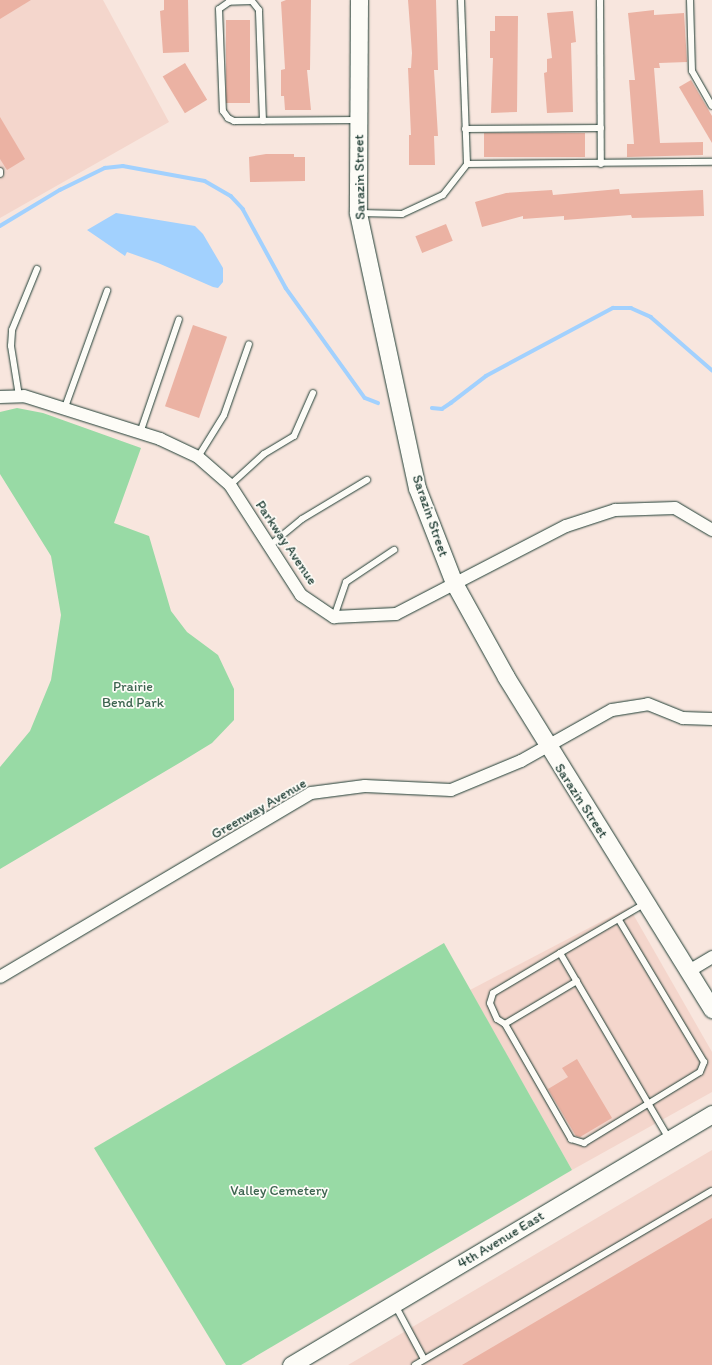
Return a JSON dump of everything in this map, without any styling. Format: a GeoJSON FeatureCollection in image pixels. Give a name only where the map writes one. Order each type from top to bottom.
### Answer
{"type":"FeatureCollection","features":[{"type":"Feature","properties":{"kind":"street","name":"Sarazin Street"},"geometry":{"type":"LineString","coordinates":[[359,0],[358,213],[418,488],[454,584],[546,746],[712,1009]]}},
{"type":"Feature","properties":{"kind":"street","name":"Parkway Avenue"},"geometry":{"type":"LineString","coordinates":[[0,397],[19,396],[140,433],[198,457],[230,485],[268,547],[301,595],[334,617]]}},
{"type":"Feature","properties":{"kind":"street"},"geometry":{"type":"LineString","coordinates":[[334,617],[396,614],[566,526],[615,510],[674,508],[712,530]]}},
{"type":"Feature","properties":{"kind":"street","name":"Greenway Avenue"},"geometry":{"type":"LineString","coordinates":[[0,977],[311,793],[365,786],[451,790],[521,761],[612,710],[648,704],[683,718],[712,719]]}},
{"type":"Feature","properties":{"kind":"street"},"geometry":{"type":"LineString","coordinates":[[689,971],[712,957]]}},
{"type":"Feature","properties":{"kind":"street","name":"4th Avenue East"},"geometry":{"type":"LineString","coordinates":[[291,1365],[712,1114]]}},
{"type":"Feature","properties":{"kind":"lane"},"geometry":{"type":"LineString","coordinates":[[358,213],[402,214],[443,195],[466,164],[460,0]]}},
{"type":"Feature","properties":{"kind":"lane"},"geometry":{"type":"LineString","coordinates":[[600,0],[601,164]]}},
{"type":"Feature","properties":{"kind":"lane"},"geometry":{"type":"LineString","coordinates":[[690,0],[692,71],[712,106]]}},
{"type":"Feature","properties":{"kind":"lane"},"geometry":{"type":"LineString","coordinates":[[263,121],[259,10],[252,1],[229,2],[219,9],[223,111],[234,121],[263,121],[359,120]]}},
{"type":"Feature","properties":{"kind":"lane"},"geometry":{"type":"LineString","coordinates":[[465,129],[601,128]]}},
{"type":"Feature","properties":{"kind":"lane"},"geometry":{"type":"LineString","coordinates":[[466,164],[712,162]]}},
{"type":"Feature","properties":{"kind":"lane"},"geometry":{"type":"LineString","coordinates":[[19,396],[11,346],[12,330],[37,268]]}},
{"type":"Feature","properties":{"kind":"lane"},"geometry":{"type":"LineString","coordinates":[[64,410],[107,291]]}},
{"type":"Feature","properties":{"kind":"lane"},"geometry":{"type":"LineString","coordinates":[[140,433],[179,319]]}},
{"type":"Feature","properties":{"kind":"lane"},"geometry":{"type":"LineString","coordinates":[[198,457],[221,420],[249,344]]}},
{"type":"Feature","properties":{"kind":"lane"},"geometry":{"type":"LineString","coordinates":[[230,485],[264,454],[294,436],[313,393]]}},
{"type":"Feature","properties":{"kind":"lane"},"geometry":{"type":"LineString","coordinates":[[268,547],[302,519],[367,480]]}},
{"type":"Feature","properties":{"kind":"lane"},"geometry":{"type":"LineString","coordinates":[[334,617],[346,582],[394,550]]}},
{"type":"Feature","properties":{"kind":"lane"},"geometry":{"type":"LineString","coordinates":[[619,920],[704,1062],[700,1072],[648,1102],[584,1143],[571,1139],[505,1024],[497,1019],[490,1002],[493,993],[646,903]]}},
{"type":"Feature","properties":{"kind":"lane"},"geometry":{"type":"LineString","coordinates":[[560,953],[670,1140]]}},
{"type":"Feature","properties":{"kind":"lane"},"geometry":{"type":"LineString","coordinates":[[505,1024],[577,981]]}},
{"type":"Feature","properties":{"kind":"lane"},"geometry":{"type":"LineString","coordinates":[[415,1365],[712,1191]]}},
{"type":"Feature","properties":{"kind":"lane"},"geometry":{"type":"LineString","coordinates":[[394,1304],[424,1359]]}},
{"type":"Feature","properties":{"kind":"shaded area"},"geometry":{"type":"Polygon","coordinates":[[[0,0],[103,0],[169,122],[0,218],[0,0]]]}},
{"type":"Feature","properties":{"kind":"shaded area"},"geometry":{"type":"Polygon","coordinates":[[[629,907],[712,1052],[712,1092],[572,1170],[470,990],[629,907]]]}},
{"type":"Feature","properties":{"kind":"shaded area"},"geometry":{"type":"Polygon","coordinates":[[[712,1150],[712,1365],[348,1365],[712,1150]]]}},
{"type":"Feature","properties":{"kind":"green space","name":"Prairie Bend Park"},"geometry":{"type":"Polygon","coordinates":[[[17,408],[43,413],[141,448],[114,523],[149,536],[171,611],[187,632],[218,655],[234,689],[234,720],[212,743],[0,869],[0,767],[30,731],[51,680],[61,615],[51,556],[0,474],[0,412],[17,408]]]}},
{"type":"Feature","properties":{"kind":"green space","name":"Valley Cemetery"},"geometry":{"type":"Polygon","coordinates":[[[444,943],[572,1170],[241,1365],[226,1365],[94,1148],[444,943]]]}},
{"type":"Feature","properties":{"kind":"water"},"geometry":{"type":"Polygon","coordinates":[[[116,213],[195,226],[203,234],[223,268],[223,282],[218,288],[213,287],[158,263],[127,252],[125,256],[87,230],[116,213]]]}},
{"type":"Feature","properties":{"kind":"building"},"geometry":{"type":"Polygon","coordinates":[[[0,0],[31,0],[0,19],[0,0]]]}},
{"type":"Feature","properties":{"kind":"building"},"geometry":{"type":"Polygon","coordinates":[[[164,0],[188,0],[189,52],[163,53],[160,11],[164,10],[164,0]]]}},
{"type":"Feature","properties":{"kind":"building"},"geometry":{"type":"Polygon","coordinates":[[[286,0],[311,0],[310,70],[307,70],[311,110],[285,110],[284,96],[281,96],[281,70],[285,69],[281,2],[286,0]]]}},
{"type":"Feature","properties":{"kind":"building"},"geometry":{"type":"Polygon","coordinates":[[[408,0],[436,0],[438,70],[434,70],[438,136],[434,136],[435,165],[409,165],[409,135],[411,135],[408,68],[411,68],[412,53],[408,0]]]}},
{"type":"Feature","properties":{"kind":"building"},"geometry":{"type":"Polygon","coordinates":[[[654,10],[654,15],[684,13],[687,62],[659,63],[660,68],[654,68],[660,143],[703,142],[703,155],[627,157],[627,144],[634,144],[629,80],[635,80],[628,13],[654,10]]]}},
{"type":"Feature","properties":{"kind":"building"},"geometry":{"type":"Polygon","coordinates":[[[573,11],[576,42],[571,43],[573,112],[547,113],[544,73],[547,72],[547,59],[552,58],[547,13],[573,11]]]}},
{"type":"Feature","properties":{"kind":"building"},"geometry":{"type":"Polygon","coordinates":[[[495,16],[518,16],[517,112],[491,113],[493,58],[490,58],[490,31],[495,31],[495,16]]]}},
{"type":"Feature","properties":{"kind":"building"},"geometry":{"type":"Polygon","coordinates":[[[226,20],[250,20],[250,103],[226,103],[226,20]]]}},
{"type":"Feature","properties":{"kind":"building"},"geometry":{"type":"Polygon","coordinates":[[[185,63],[207,100],[185,113],[163,76],[185,63]]]}},
{"type":"Feature","properties":{"kind":"building"},"geometry":{"type":"Polygon","coordinates":[[[691,80],[712,116],[712,143],[679,87],[691,80]]]}},
{"type":"Feature","properties":{"kind":"building"},"geometry":{"type":"Polygon","coordinates":[[[0,117],[25,159],[7,170],[0,159],[0,117]]]}},
{"type":"Feature","properties":{"kind":"building"},"geometry":{"type":"Polygon","coordinates":[[[484,133],[585,133],[585,157],[484,157],[484,133]]]}},
{"type":"Feature","properties":{"kind":"building"},"geometry":{"type":"Polygon","coordinates":[[[266,154],[294,154],[294,157],[305,157],[305,181],[250,182],[249,157],[266,154]]]}},
{"type":"Feature","properties":{"kind":"building"},"geometry":{"type":"Polygon","coordinates":[[[619,189],[620,194],[703,190],[704,216],[632,218],[631,215],[564,220],[564,216],[523,219],[523,216],[482,227],[475,202],[506,193],[552,190],[553,195],[619,189]]]}},
{"type":"Feature","properties":{"kind":"building"},"geometry":{"type":"Polygon","coordinates":[[[446,224],[453,241],[422,253],[415,236],[446,224]]]}},
{"type":"Feature","properties":{"kind":"building"},"geometry":{"type":"Polygon","coordinates":[[[193,325],[227,337],[199,418],[165,406],[193,325]]]}},
{"type":"Feature","properties":{"kind":"building"},"geometry":{"type":"Polygon","coordinates":[[[577,1059],[612,1118],[580,1137],[576,1136],[548,1089],[568,1077],[562,1068],[577,1059]]]}},
{"type":"Feature","properties":{"kind":"building"},"geometry":{"type":"Polygon","coordinates":[[[712,1218],[712,1365],[462,1365],[712,1218]]]}},
{"type":"Feature","properties":{"kind":"waterway"},"geometry":{"type":"LineString","coordinates":[[0,226],[60,190],[105,168],[123,166],[205,181],[231,196],[243,209],[286,288],[365,398],[378,403]]}},
{"type":"Feature","properties":{"kind":"waterway"},"geometry":{"type":"LineString","coordinates":[[432,408],[442,409],[486,376],[613,308],[631,308],[651,317],[712,370]]}}]}
